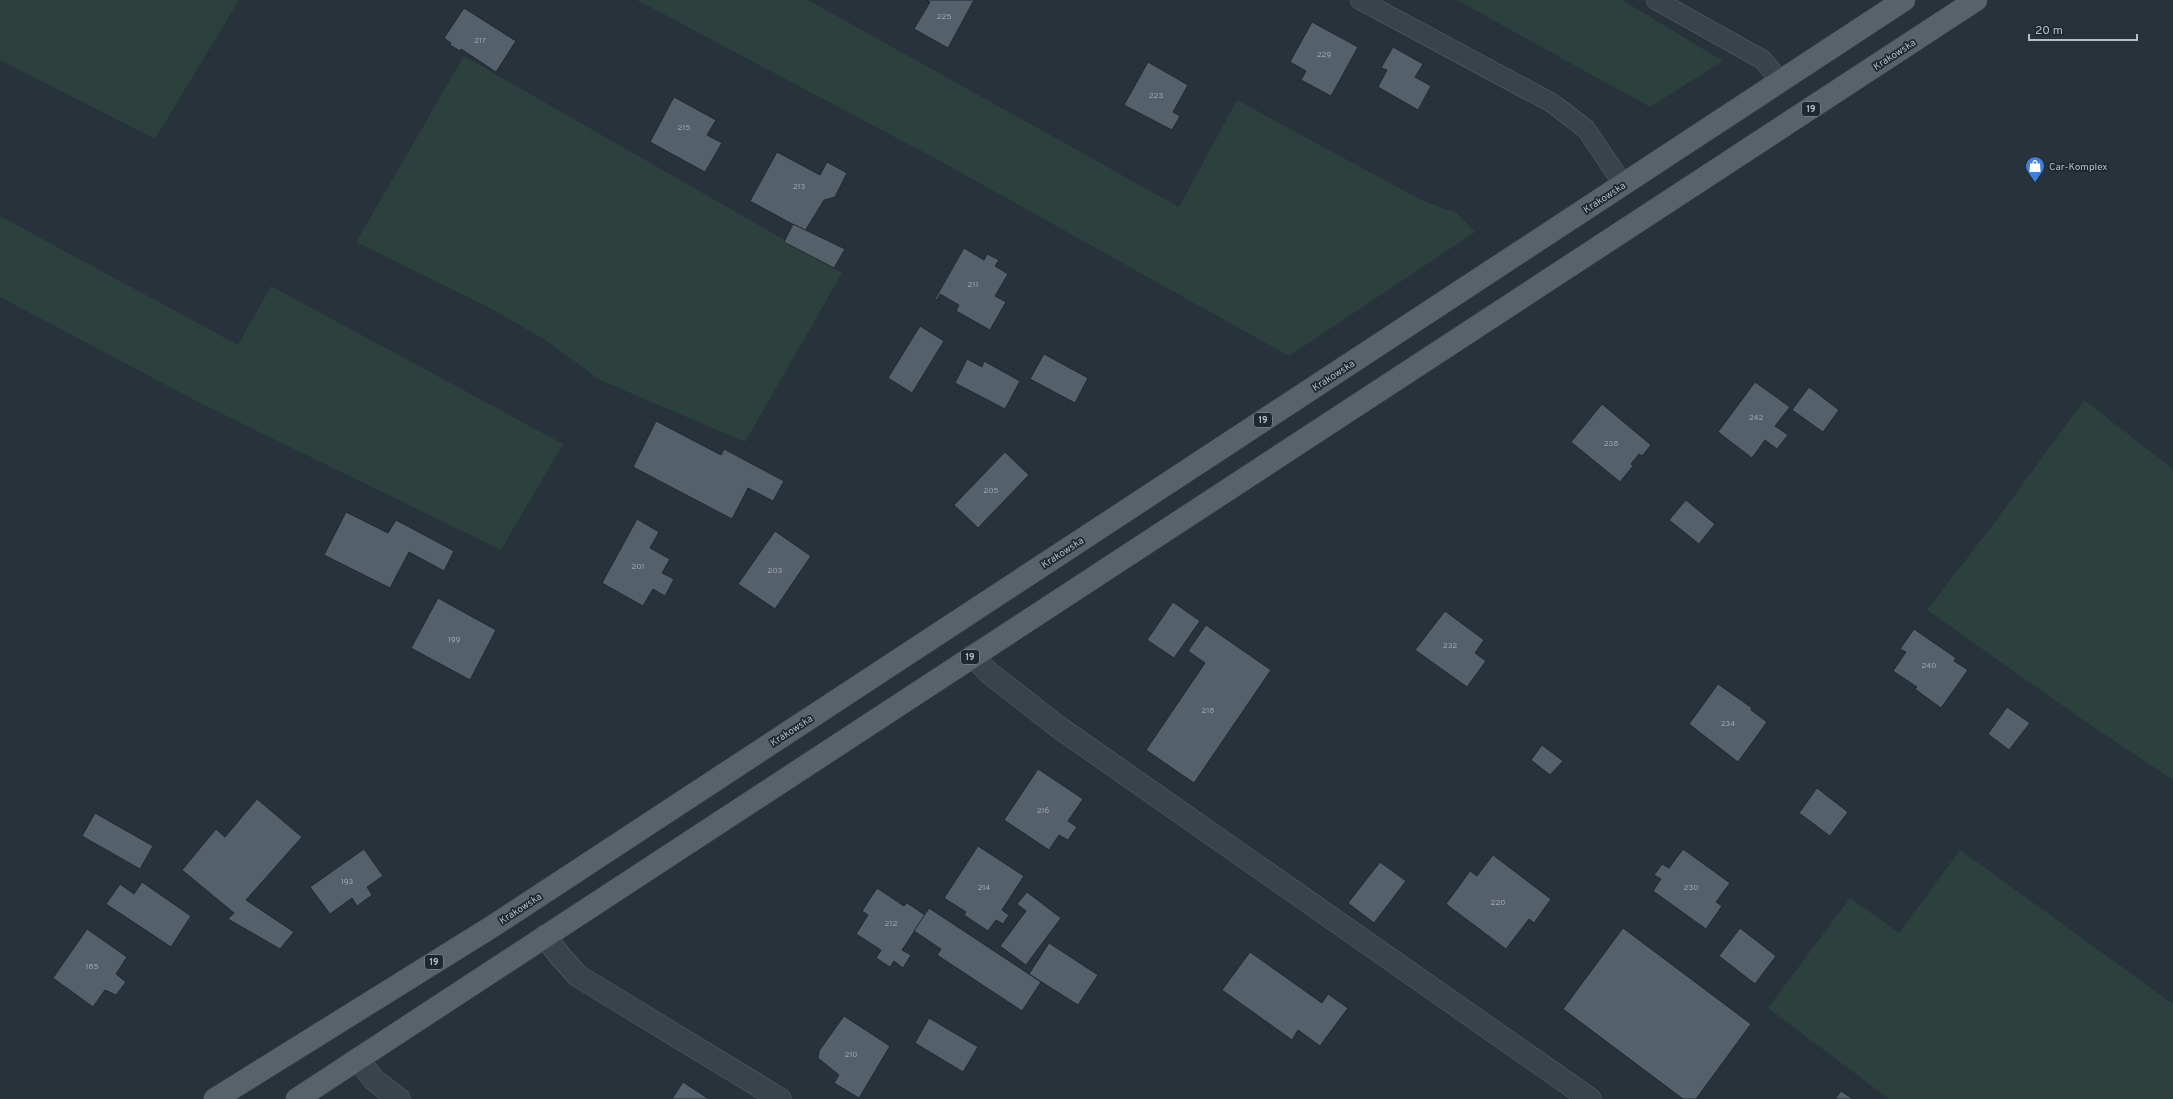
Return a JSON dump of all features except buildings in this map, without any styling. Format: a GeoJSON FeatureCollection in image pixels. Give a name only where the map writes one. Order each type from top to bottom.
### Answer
{"type":"FeatureCollection","features":[{"type":"Feature","properties":{"kind":"main road","name":"Krakowska"},"geometry":{"type":"LineString","coordinates":[[216,1099],[493,926],[1904,0]]}},
{"type":"Feature","properties":{"kind":"main road","name":"Krakowska"},"geometry":{"type":"LineString","coordinates":[[297,1099],[1976,0]]}},
{"type":"Feature","properties":{"kind":"street"},"geometry":{"type":"LineString","coordinates":[[973,656],[988,672],[1057,726],[1590,1099]]}},
{"type":"Feature","properties":{"kind":"street"},"geometry":{"type":"LineString","coordinates":[[545,936],[578,976],[780,1099]]}},
{"type":"Feature","properties":{"kind":"street"},"geometry":{"type":"LineString","coordinates":[[358,1059],[374,1080],[400,1099]]}},
{"type":"Feature","properties":{"kind":"lane"},"geometry":{"type":"LineString","coordinates":[[1360,0],[1552,104],[1586,128],[1623,184]]}},
{"type":"Feature","properties":{"kind":"lane"},"geometry":{"type":"LineString","coordinates":[[1656,0],[1764,60],[1780,82]]}},
{"type":"Feature","properties":{"kind":"green space"},"geometry":{"type":"Polygon","coordinates":[[[0,0],[239,0],[155,139],[0,60],[0,0]]]}},
{"type":"Feature","properties":{"kind":"green space"},"geometry":{"type":"Polygon","coordinates":[[[637,0],[808,0],[1179,207],[1237,100],[1423,201],[1457,213],[1475,232],[1289,356],[940,161],[637,0]]]}},
{"type":"Feature","properties":{"kind":"green space"},"geometry":{"type":"Polygon","coordinates":[[[1457,0],[1622,0],[1723,61],[1650,107],[1457,0]]]}},
{"type":"Feature","properties":{"kind":"green space"},"geometry":{"type":"Polygon","coordinates":[[[464,56],[842,273],[745,442],[600,380],[550,343],[488,307],[356,242],[464,56]]]}},
{"type":"Feature","properties":{"kind":"green space"},"geometry":{"type":"Polygon","coordinates":[[[0,216],[238,345],[271,286],[563,444],[501,550],[202,404],[0,297],[0,216]]]}},
{"type":"Feature","properties":{"kind":"green space"},"geometry":{"type":"Polygon","coordinates":[[[2084,400],[2173,469],[2173,780],[2083,720],[1927,610],[1998,518],[2084,400]]]}},
{"type":"Feature","properties":{"kind":"green space"},"geometry":{"type":"Polygon","coordinates":[[[1960,850],[2173,1004],[2173,1099],[1889,1099],[1768,1008],[1850,898],[1899,933],[1960,850]]]}},
{"type":"Feature","properties":{"kind":"place","name":"Car-Komplex"},"geometry":{"type":"Point","coordinates":[2035,183]}}]}
